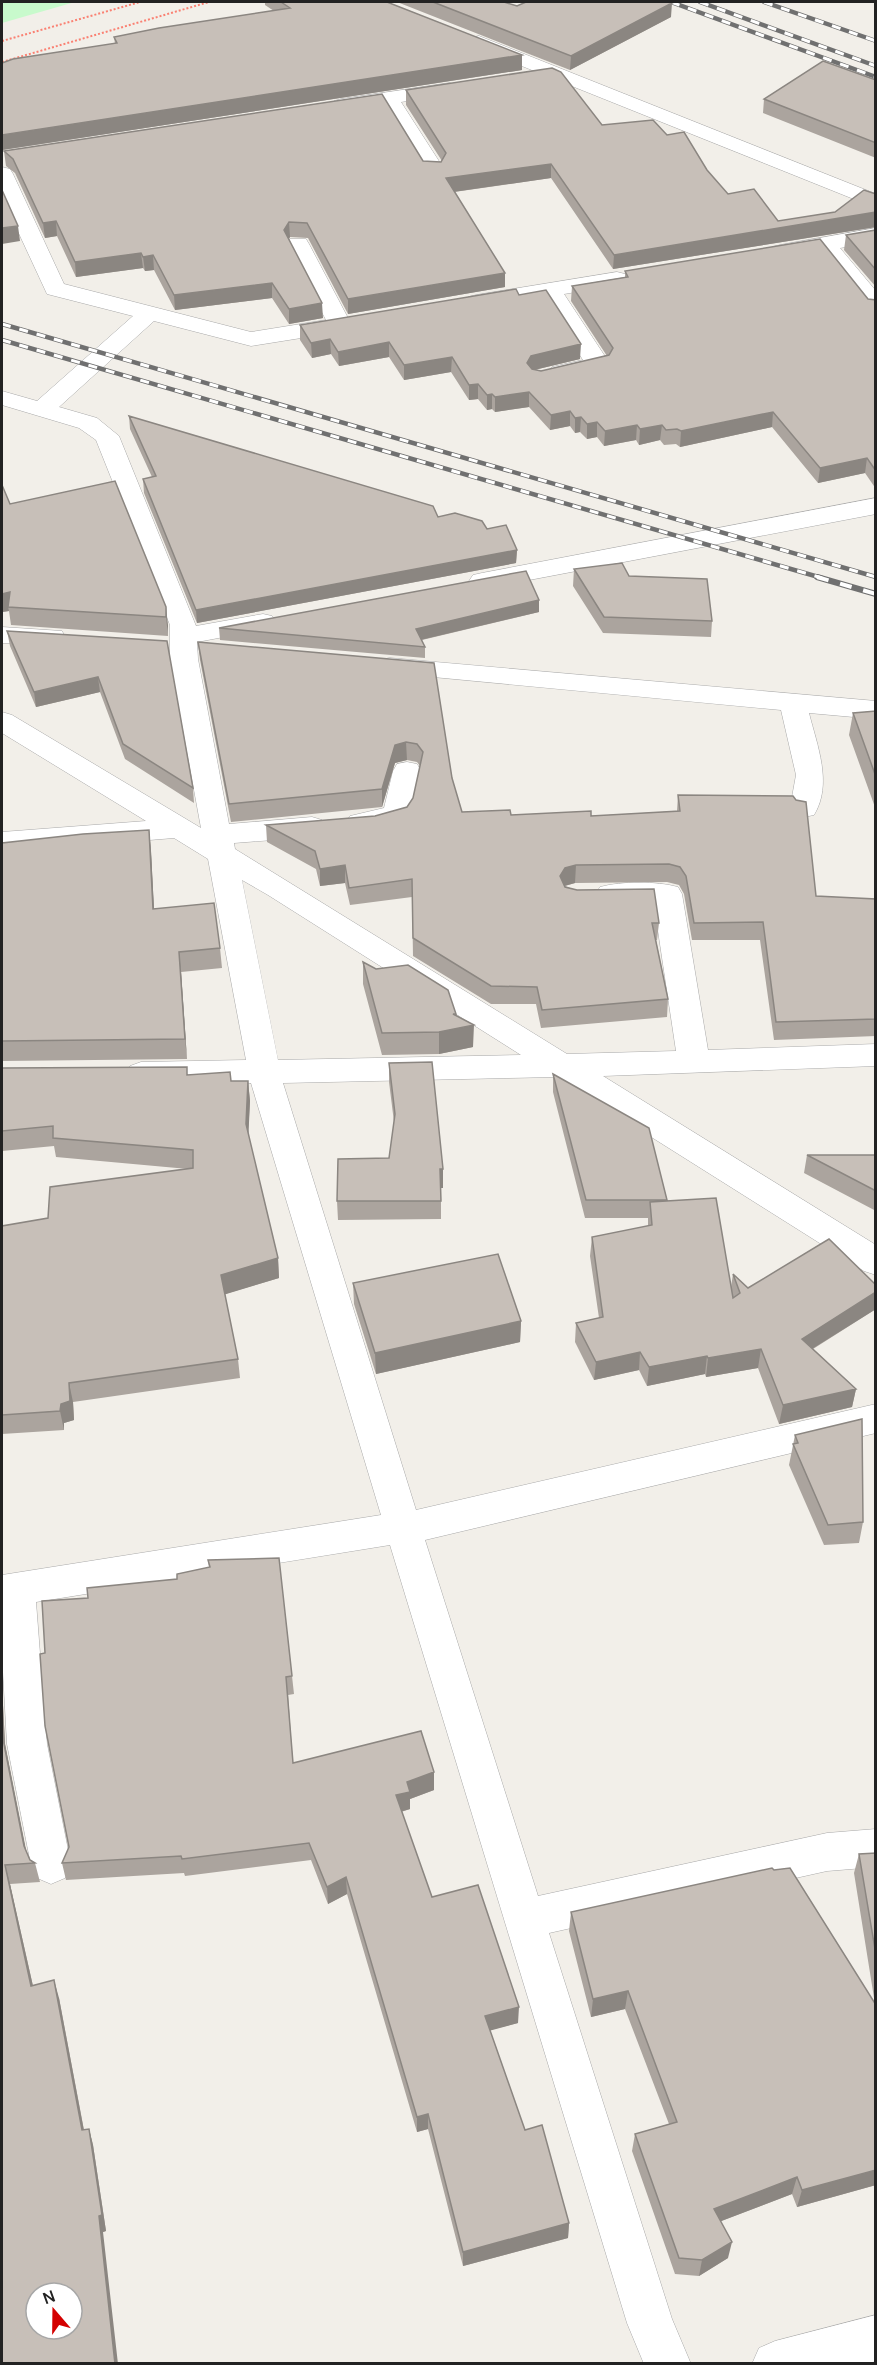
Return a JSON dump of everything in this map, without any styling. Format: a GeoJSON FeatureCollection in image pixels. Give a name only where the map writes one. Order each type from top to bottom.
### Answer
{"type":"FeatureCollection","features":[{"type":"Feature","properties":{"kind":"street"},"geometry":{"type":"LineString","coordinates":[[465,36],[876,201]]}},
{"type":"Feature","properties":{"kind":"street"},"geometry":{"type":"LineString","coordinates":[[512,80],[557,73]]}},
{"type":"Feature","properties":{"kind":"street"},"geometry":{"type":"LineString","coordinates":[[318,109],[467,86]]}},
{"type":"Feature","properties":{"kind":"street"},"geometry":{"type":"LineString","coordinates":[[388,98],[433,169]]}},
{"type":"Feature","properties":{"kind":"street"},"geometry":{"type":"LineString","coordinates":[[4,162],[55,289],[251,339],[363,321]]}},
{"type":"Feature","properties":{"kind":"street"},"geometry":{"type":"LineString","coordinates":[[756,256],[876,235]]}},
{"type":"Feature","properties":{"kind":"street"},"geometry":{"type":"LineString","coordinates":[[298,244],[340,325]]}},
{"type":"Feature","properties":{"kind":"street"},"geometry":{"type":"LineString","coordinates":[[825,244],[876,307]]}},
{"type":"Feature","properties":{"kind":"street"},"geometry":{"type":"LineString","coordinates":[[457,305],[642,275]]}},
{"type":"Feature","properties":{"kind":"street"},"geometry":{"type":"LineString","coordinates":[[540,376],[598,364],[550,290]]}},
{"type":"Feature","properties":{"kind":"street"},"geometry":{"type":"LineString","coordinates":[[43,408],[150,313]]}},
{"type":"Feature","properties":{"kind":"street"},"geometry":{"type":"LineString","coordinates":[[2,398],[43,408],[88,423],[107,436],[176,643],[184,659],[264,1072],[402,1528],[650,2323],[668,2364]]}},
{"type":"Feature","properties":{"kind":"street"},"geometry":{"type":"LineString","coordinates":[[463,584],[876,506]]}},
{"type":"Feature","properties":{"kind":"street"},"geometry":{"type":"LineString","coordinates":[[176,643],[286,617]]}},
{"type":"Feature","properties":{"kind":"street"},"geometry":{"type":"LineString","coordinates":[[2,634],[77,639]]}},
{"type":"Feature","properties":{"kind":"street"},"geometry":{"type":"LineString","coordinates":[[176,643],[237,652]]}},
{"type":"Feature","properties":{"kind":"street"},"geometry":{"type":"LineString","coordinates":[[367,664],[876,710]]}},
{"type":"Feature","properties":{"kind":"street"},"geometry":{"type":"LineString","coordinates":[[793,702],[810,775],[804,808]]}},
{"type":"Feature","properties":{"kind":"street"},"geometry":{"type":"LineString","coordinates":[[2,721],[176,828],[221,846],[561,1065],[876,1262]]}},
{"type":"Feature","properties":{"kind":"street"},"geometry":{"type":"LineString","coordinates":[[221,846],[375,821],[397,815],[407,771]]}},
{"type":"Feature","properties":{"kind":"street"},"geometry":{"type":"LineString","coordinates":[[2,842],[176,828]]}},
{"type":"Feature","properties":{"kind":"street"},"geometry":{"type":"LineString","coordinates":[[588,895],[667,894],[694,1062]]}},
{"type":"Feature","properties":{"kind":"street"},"geometry":{"type":"LineString","coordinates":[[117,1074],[694,1062],[876,1055]]}},
{"type":"Feature","properties":{"kind":"street"},"geometry":{"type":"LineString","coordinates":[[51,1865],[27,1744],[9,1589],[438,1522],[876,1418]]}},
{"type":"Feature","properties":{"kind":"street"},"geometry":{"type":"LineString","coordinates":[[524,1919],[827,1852],[876,1848]]}},
{"type":"Feature","properties":{"kind":"street"},"geometry":{"type":"LineString","coordinates":[[775,2364],[876,2338]]}},
{"type":"Feature","properties":{"kind":"path"},"geometry":{"type":"LineString","coordinates":[[2,41],[140,2]]}},
{"type":"Feature","properties":{"kind":"path"},"geometry":{"type":"LineString","coordinates":[[2,62],[209,2]]}},
{"type":"Feature","properties":{"kind":"green space"},"geometry":{"type":"Polygon","coordinates":[[[2,2],[75,2],[2,23],[2,2]]]}},
{"type":"Feature","properties":{"kind":"building"},"geometry":{"type":"Polygon","coordinates":[[[281,2],[387,2],[522,55],[2,135],[2,63],[13,59],[117,43],[114,37],[159,28],[290,8],[281,2]]]}},
{"type":"Feature","properties":{"kind":"building"},"geometry":{"type":"Polygon","coordinates":[[[433,2],[504,2],[517,6],[526,2],[672,3],[571,56],[433,2]]]}},
{"type":"Feature","properties":{"kind":"building"},"geometry":{"type":"Polygon","coordinates":[[[823,61],[876,80],[876,143],[764,99],[823,61]]]}},
{"type":"Feature","properties":{"kind":"building"},"geometry":{"type":"Polygon","coordinates":[[[552,68],[561,72],[602,125],[653,120],[667,135],[684,132],[707,170],[728,194],[754,189],[778,221],[835,212],[864,190],[876,194],[876,212],[614,255],[551,164],[446,178],[505,273],[348,299],[307,223],[289,222],[284,230],[322,303],[289,309],[272,283],[174,295],[153,255],[143,257],[141,253],[75,262],[56,221],[43,223],[13,159],[4,151],[382,94],[423,161],[441,162],[446,153],[406,90],[552,68]]]}},
{"type":"Feature","properties":{"kind":"building"},"geometry":{"type":"Polygon","coordinates":[[[2,190],[18,226],[2,228],[2,190]]]}},
{"type":"Feature","properties":{"kind":"building"},"geometry":{"type":"Polygon","coordinates":[[[876,230],[876,270],[846,235],[876,230]]]}},
{"type":"Feature","properties":{"kind":"building"},"geometry":{"type":"Polygon","coordinates":[[[820,239],[868,299],[876,300],[876,471],[867,458],[820,468],[773,412],[681,431],[666,430],[662,425],[640,429],[637,425],[605,431],[597,422],[587,424],[581,417],[575,418],[570,411],[551,415],[529,392],[495,397],[492,394],[487,395],[478,384],[469,385],[452,357],[404,365],[389,342],[338,352],[330,339],[311,343],[300,325],[516,289],[519,295],[546,290],[581,344],[531,356],[527,363],[532,369],[541,371],[609,355],[613,348],[572,286],[628,277],[625,271],[820,239]]]}},
{"type":"Feature","properties":{"kind":"building"},"geometry":{"type":"Polygon","coordinates":[[[129,416],[433,506],[438,517],[455,513],[482,521],[487,529],[506,525],[517,550],[196,610],[143,479],[156,476],[129,416]]]}},
{"type":"Feature","properties":{"kind":"building"},"geometry":{"type":"Polygon","coordinates":[[[115,481],[166,607],[166,617],[8,607],[10,592],[2,594],[2,485],[10,504],[115,481]]]}},
{"type":"Feature","properties":{"kind":"building"},"geometry":{"type":"Polygon","coordinates":[[[622,563],[629,576],[707,579],[712,621],[604,617],[574,569],[622,563]]]}},
{"type":"Feature","properties":{"kind":"building"},"geometry":{"type":"Polygon","coordinates":[[[526,571],[539,600],[416,629],[425,647],[219,628],[526,571]]]}},
{"type":"Feature","properties":{"kind":"building"},"geometry":{"type":"Polygon","coordinates":[[[7,631],[167,641],[193,788],[123,744],[98,677],[34,692],[7,631]]]}},
{"type":"Feature","properties":{"kind":"building"},"geometry":{"type":"Polygon","coordinates":[[[198,642],[434,663],[452,778],[462,812],[510,810],[511,815],[591,811],[591,816],[680,811],[678,795],[793,796],[796,800],[806,802],[816,896],[876,899],[876,1019],[776,1022],[763,922],[694,923],[686,876],[680,867],[669,864],[576,865],[565,868],[560,876],[565,887],[577,890],[654,889],[659,923],[652,923],[668,999],[542,1010],[537,987],[491,986],[413,938],[412,879],[349,888],[345,865],[320,869],[315,851],[266,825],[375,816],[407,807],[413,798],[423,752],[417,744],[406,742],[395,745],[382,789],[229,804],[198,642]]]}},
{"type":"Feature","properties":{"kind":"building"},"geometry":{"type":"Polygon","coordinates":[[[876,711],[876,777],[853,713],[876,711]]]}},
{"type":"Feature","properties":{"kind":"building"},"geometry":{"type":"Polygon","coordinates":[[[149,830],[153,909],[214,903],[220,948],[179,952],[185,1039],[2,1041],[2,843],[83,834],[149,830]]]}},
{"type":"Feature","properties":{"kind":"building"},"geometry":{"type":"Polygon","coordinates":[[[363,962],[376,969],[408,965],[448,990],[456,1014],[453,1014],[474,1025],[439,1032],[382,1033],[363,962]]]}},
{"type":"Feature","properties":{"kind":"building"},"geometry":{"type":"Polygon","coordinates":[[[432,1062],[443,1169],[440,1169],[441,1201],[337,1201],[338,1159],[389,1158],[395,1114],[389,1063],[432,1062]]]}},
{"type":"Feature","properties":{"kind":"building"},"geometry":{"type":"Polygon","coordinates":[[[187,1067],[187,1075],[230,1072],[231,1081],[248,1081],[246,1124],[278,1258],[221,1275],[238,1359],[69,1383],[70,1401],[61,1404],[60,1411],[2,1415],[2,1226],[48,1218],[50,1187],[193,1168],[193,1150],[53,1138],[53,1126],[2,1131],[2,1068],[187,1067]]]}},
{"type":"Feature","properties":{"kind":"building"},"geometry":{"type":"Polygon","coordinates":[[[553,1074],[649,1128],[667,1200],[586,1200],[553,1074]]]}},
{"type":"Feature","properties":{"kind":"building"},"geometry":{"type":"Polygon","coordinates":[[[807,1155],[876,1155],[876,1191],[807,1155]]]}},
{"type":"Feature","properties":{"kind":"building"},"geometry":{"type":"Polygon","coordinates":[[[716,1198],[733,1298],[740,1293],[733,1274],[748,1288],[829,1239],[876,1285],[876,1292],[802,1339],[856,1389],[783,1405],[761,1349],[649,1367],[640,1352],[596,1362],[576,1323],[603,1317],[592,1237],[652,1225],[650,1202],[716,1198]]]}},
{"type":"Feature","properties":{"kind":"building"},"geometry":{"type":"Polygon","coordinates":[[[498,1254],[521,1321],[375,1353],[353,1283],[498,1254]]]}},
{"type":"Feature","properties":{"kind":"building"},"geometry":{"type":"Polygon","coordinates":[[[862,1419],[863,1522],[828,1525],[793,1444],[798,1443],[795,1435],[862,1419]]]}},
{"type":"Feature","properties":{"kind":"building"},"geometry":{"type":"Polygon","coordinates":[[[279,1558],[292,1676],[286,1677],[293,1763],[421,1731],[434,1772],[407,1782],[410,1792],[396,1795],[432,1897],[478,1885],[519,2007],[485,2016],[525,2130],[542,2125],[569,2223],[463,2252],[428,2114],[417,2117],[346,1877],[327,1887],[309,1843],[182,1859],[181,1856],[62,1863],[69,1847],[45,1726],[40,1654],[45,1653],[42,1601],[88,1598],[87,1588],[177,1579],[177,1574],[210,1567],[208,1560],[279,1558]]]}},
{"type":"Feature","properties":{"kind":"building"},"geometry":{"type":"Polygon","coordinates":[[[2,1734],[24,1846],[30,1860],[35,1863],[5,1865],[31,1986],[54,1980],[82,2130],[89,2129],[102,2215],[99,2216],[115,2364],[2,2364],[2,1734]]]}},
{"type":"Feature","properties":{"kind":"building"},"geometry":{"type":"Polygon","coordinates":[[[876,1853],[876,1955],[859,1854],[876,1853]]]}},
{"type":"Feature","properties":{"kind":"building"},"geometry":{"type":"Polygon","coordinates":[[[772,1868],[774,1870],[790,1868],[876,2005],[876,2170],[802,2190],[797,2177],[714,2209],[732,2242],[702,2260],[679,2258],[635,2134],[677,2122],[628,1991],[593,1999],[571,1912],[772,1868]]]}},
{"type":"Feature","properties":{"kind":"railway"},"geometry":{"type":"LineString","coordinates":[[671,2],[876,77]]}},
{"type":"Feature","properties":{"kind":"railway"},"geometry":{"type":"LineString","coordinates":[[700,2],[876,66]]}},
{"type":"Feature","properties":{"kind":"railway"},"geometry":{"type":"LineString","coordinates":[[764,2],[876,41]]}},
{"type":"Feature","properties":{"kind":"railway"},"geometry":{"type":"LineString","coordinates":[[2,324],[876,577]]}},
{"type":"Feature","properties":{"kind":"railway"},"geometry":{"type":"LineString","coordinates":[[2,340],[822,578]]}},
{"type":"Feature","properties":{"kind":"railway"},"geometry":{"type":"LineString","coordinates":[[817,577],[876,594]]}}]}
